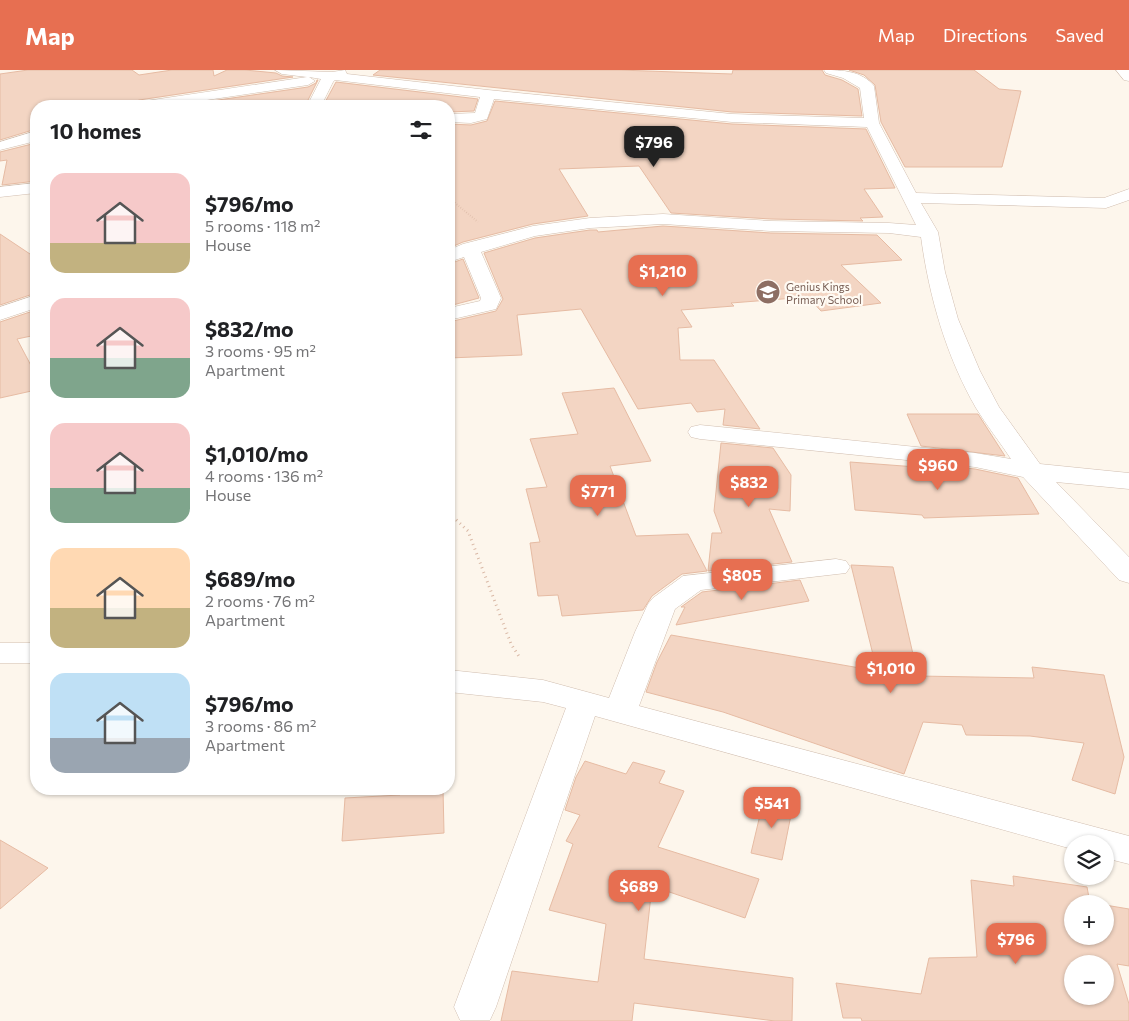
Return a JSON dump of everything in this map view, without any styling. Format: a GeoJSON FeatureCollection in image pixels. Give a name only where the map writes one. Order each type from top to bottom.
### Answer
{"type":"FeatureCollection","features":[{"type":"Feature","properties":{"kind":"street"},"geometry":{"type":"LineString","coordinates":[[282,70],[330,78],[732,118],[872,123]]}},
{"type":"Feature","properties":{"kind":"street"},"geometry":{"type":"LineString","coordinates":[[176,100],[274,84],[330,78],[349,70]]}},
{"type":"Feature","properties":{"kind":"street"},"geometry":{"type":"LineString","coordinates":[[831,70],[848,75],[866,86],[872,123],[929,232],[935,272],[948,319],[969,371],[988,408],[1031,470],[1129,574]]}},
{"type":"Feature","properties":{"kind":"street"},"geometry":{"type":"LineString","coordinates":[[1124,70],[1129,77]]}},
{"type":"Feature","properties":{"kind":"street"},"geometry":{"type":"LineString","coordinates":[[317,100],[330,78]]}},
{"type":"Feature","properties":{"kind":"street"},"geometry":{"type":"LineString","coordinates":[[455,118],[471,119],[482,116],[488,94]]}},
{"type":"Feature","properties":{"kind":"street"},"geometry":{"type":"LineString","coordinates":[[3,146],[30,138]]}},
{"type":"Feature","properties":{"kind":"street"},"geometry":{"type":"LineString","coordinates":[[0,192],[30,189]]}},
{"type":"Feature","properties":{"kind":"street"},"geometry":{"type":"LineString","coordinates":[[910,198],[1106,203],[1129,194]]}},
{"type":"Feature","properties":{"kind":"street"},"geometry":{"type":"LineString","coordinates":[[455,254],[533,231],[590,223],[663,219],[772,226],[889,228],[929,232]]}},
{"type":"Feature","properties":{"kind":"street"},"geometry":{"type":"LineString","coordinates":[[455,313],[488,305],[492,298],[470,248]]}},
{"type":"Feature","properties":{"kind":"street"},"geometry":{"type":"LineString","coordinates":[[0,314],[30,303]]}},
{"type":"Feature","properties":{"kind":"street"},"geometry":{"type":"LineString","coordinates":[[700,432],[975,460],[1031,470],[1129,480]]}},
{"type":"Feature","properties":{"kind":"street"},"geometry":{"type":"LineString","coordinates":[[620,712],[650,632],[663,604],[693,582],[836,567]]}},
{"type":"Feature","properties":{"kind":"street"},"geometry":{"type":"LineString","coordinates":[[0,653],[30,652]]}},
{"type":"Feature","properties":{"kind":"street"},"geometry":{"type":"LineString","coordinates":[[455,681],[543,691],[1129,850]]}},
{"type":"Feature","properties":{"kind":"street"},"geometry":{"type":"LineString","coordinates":[[475,1007],[584,702]]}},
{"type":"Feature","properties":{"kind":"path"},"geometry":{"type":"LineString","coordinates":[[455,517],[468,531],[511,644],[543,691]]}},
{"type":"Feature","properties":{"kind":"building"},"geometry":{"type":"Polygon","coordinates":[[[28,70],[132,70],[139,75],[172,70],[213,70],[214,76],[227,70],[245,70],[276,73],[282,76],[293,77],[139,100],[30,100],[30,131],[0,140],[0,74],[28,70]]]}},
{"type":"Feature","properties":{"kind":"building"},"geometry":{"type":"Polygon","coordinates":[[[380,70],[619,70],[732,74],[733,70],[822,70],[825,75],[842,80],[858,89],[862,116],[732,112],[373,75],[380,70]]]}},
{"type":"Feature","properties":{"kind":"building"},"geometry":{"type":"Polygon","coordinates":[[[849,70],[974,70],[999,89],[1021,91],[1002,167],[905,167],[881,122],[875,85],[864,75],[849,70]]]}},
{"type":"Feature","properties":{"kind":"building"},"geometry":{"type":"Polygon","coordinates":[[[318,80],[308,100],[218,100],[308,87],[318,80]]]}},
{"type":"Feature","properties":{"kind":"building"},"geometry":{"type":"Polygon","coordinates":[[[336,82],[478,99],[474,111],[455,112],[455,100],[326,100],[336,82]]]}},
{"type":"Feature","properties":{"kind":"building"},"geometry":{"type":"Polygon","coordinates":[[[495,101],[732,124],[866,129],[895,188],[864,189],[883,217],[860,218],[863,221],[771,219],[671,213],[639,166],[559,169],[588,216],[533,224],[455,245],[455,124],[471,125],[487,121],[495,101]]]}},
{"type":"Feature","properties":{"kind":"building"},"geometry":{"type":"Polygon","coordinates":[[[30,144],[30,182],[2,185],[7,160],[0,161],[0,152],[30,144]]]}},
{"type":"Feature","properties":{"kind":"building"},"geometry":{"type":"Polygon","coordinates":[[[663,226],[771,233],[877,235],[902,260],[841,265],[881,303],[821,311],[808,297],[731,303],[734,306],[681,310],[692,327],[678,328],[680,360],[714,360],[760,429],[723,425],[725,409],[697,412],[691,403],[638,409],[581,309],[517,315],[522,355],[455,358],[455,321],[496,311],[503,299],[484,253],[535,238],[590,230],[597,230],[598,232],[663,226]]]}},
{"type":"Feature","properties":{"kind":"building"},"geometry":{"type":"Polygon","coordinates":[[[0,234],[30,254],[30,295],[0,305],[0,234]]]}},
{"type":"Feature","properties":{"kind":"building"},"geometry":{"type":"Polygon","coordinates":[[[463,259],[479,298],[455,304],[455,262],[463,259]]]}},
{"type":"Feature","properties":{"kind":"building"},"geometry":{"type":"Polygon","coordinates":[[[30,312],[30,336],[17,339],[30,364],[30,391],[0,398],[0,322],[30,312]]]}},
{"type":"Feature","properties":{"kind":"building"},"geometry":{"type":"Polygon","coordinates":[[[614,388],[651,461],[610,466],[636,536],[688,534],[707,571],[682,574],[652,596],[643,610],[562,616],[558,595],[538,596],[530,543],[540,542],[526,489],[547,487],[530,439],[578,434],[562,393],[614,388]]]}},
{"type":"Feature","properties":{"kind":"building"},"geometry":{"type":"Polygon","coordinates":[[[907,414],[978,414],[1005,456],[921,446],[907,414]]]}},
{"type":"Feature","properties":{"kind":"building"},"geometry":{"type":"Polygon","coordinates":[[[721,443],[773,448],[791,475],[790,511],[769,509],[792,562],[708,571],[712,533],[722,533],[714,511],[721,443]]]}},
{"type":"Feature","properties":{"kind":"building"},"geometry":{"type":"Polygon","coordinates":[[[850,462],[930,468],[929,464],[975,469],[1018,478],[1039,514],[924,518],[922,515],[855,510],[850,462]]]}},
{"type":"Feature","properties":{"kind":"building"},"geometry":{"type":"Polygon","coordinates":[[[851,565],[893,567],[918,676],[1034,678],[1032,667],[1104,675],[1124,757],[1115,794],[1072,780],[1084,743],[1030,736],[966,735],[962,725],[923,722],[904,774],[723,712],[646,692],[657,662],[671,635],[877,671],[851,565]]]}},
{"type":"Feature","properties":{"kind":"building"},"geometry":{"type":"Polygon","coordinates":[[[800,580],[809,601],[676,625],[685,607],[681,607],[702,592],[800,580]]]}},
{"type":"Feature","properties":{"kind":"building"},"geometry":{"type":"Polygon","coordinates":[[[585,761],[626,774],[633,762],[665,771],[659,783],[684,791],[658,847],[759,879],[745,918],[652,886],[644,959],[793,978],[792,1021],[775,1021],[634,1003],[632,1021],[501,1021],[512,971],[598,982],[606,924],[549,910],[573,844],[566,841],[580,815],[565,810],[576,777],[585,761]]]}},
{"type":"Feature","properties":{"kind":"building"},"geometry":{"type":"Polygon","coordinates":[[[443,795],[444,833],[342,841],[345,798],[443,795]]]}},
{"type":"Feature","properties":{"kind":"building"},"geometry":{"type":"Polygon","coordinates":[[[764,798],[793,805],[782,860],[751,853],[764,798]]]}},
{"type":"Feature","properties":{"kind":"building"},"geometry":{"type":"Polygon","coordinates":[[[0,840],[48,868],[0,909],[0,840]]]}},
{"type":"Feature","properties":{"kind":"building"},"geometry":{"type":"Polygon","coordinates":[[[1013,876],[1087,887],[1088,895],[1064,895],[1064,945],[1114,945],[1114,906],[1129,909],[1129,966],[1117,964],[1129,1004],[1129,1021],[862,1021],[861,1018],[843,1018],[836,983],[921,994],[929,958],[977,957],[971,880],[1014,886],[1013,876]]]}},
{"type":"Feature","properties":{"kind":"place","name":"Genius Kings Primary School"},"geometry":{"type":"Point","coordinates":[768,292]}}]}
